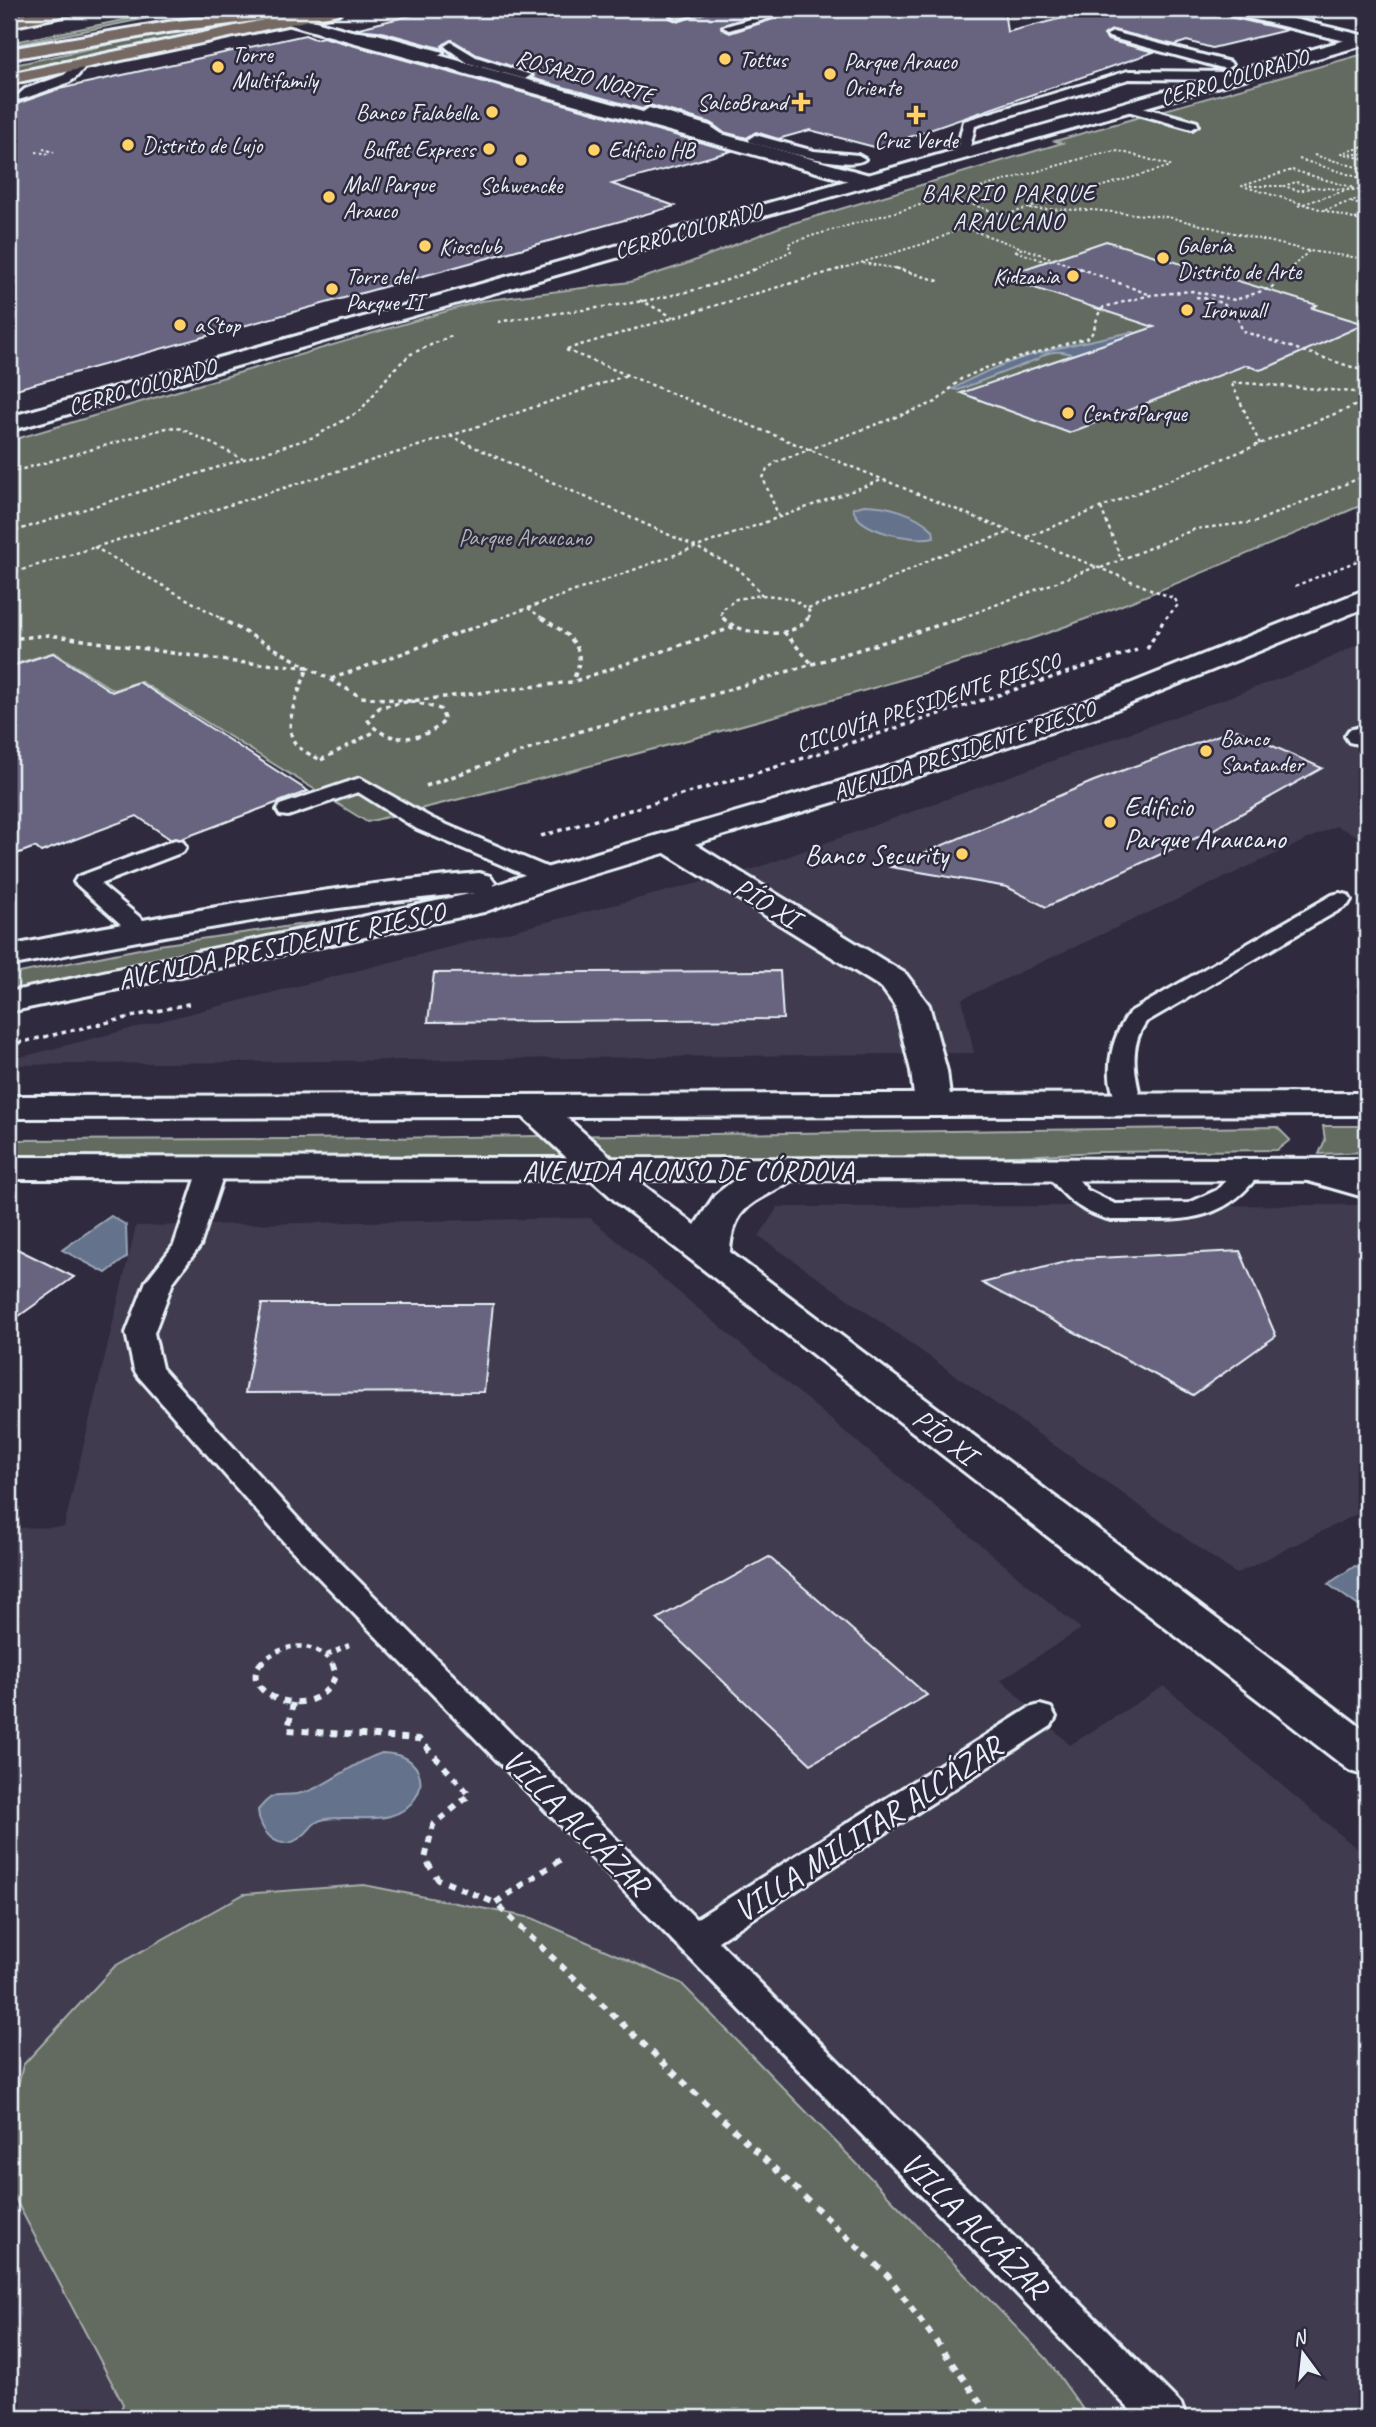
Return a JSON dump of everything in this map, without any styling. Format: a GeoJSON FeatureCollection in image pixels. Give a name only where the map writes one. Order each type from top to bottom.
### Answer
{"type":"FeatureCollection","features":[{"type":"Feature","properties":{"kind":"main road"},"geometry":{"type":"LineString","coordinates":[[9,22],[26,11],[73,9]]}},
{"type":"Feature","properties":{"kind":"main road"},"geometry":{"type":"LineString","coordinates":[[9,53],[221,9]]}},
{"type":"Feature","properties":{"kind":"main road"},"geometry":{"type":"LineString","coordinates":[[9,53],[168,27],[325,10]]}},
{"type":"Feature","properties":{"kind":"main road"},"geometry":{"type":"LineString","coordinates":[[9,79],[325,10]]}},
{"type":"Feature","properties":{"kind":"main road"},"geometry":{"type":"LineString","coordinates":[[9,38],[86,22]]}},
{"type":"Feature","properties":{"kind":"street"},"geometry":{"type":"LineString","coordinates":[[1231,9],[1365,40]]}},
{"type":"Feature","properties":{"kind":"street","name":"ROSARIO NORTE"},"geometry":{"type":"LineString","coordinates":[[325,10],[444,49],[862,169]]}},
{"type":"Feature","properties":{"kind":"street","name":"ROSARIO NORTE"},"geometry":{"type":"LineString","coordinates":[[290,19],[726,141],[862,169]]}},
{"type":"Feature","properties":{"kind":"street","name":"CERRO COLORADO"},"geometry":{"type":"LineString","coordinates":[[9,424],[862,169],[898,171],[1365,40]]}},
{"type":"Feature","properties":{"kind":"street","name":"AVENIDA PRESIDENTE RIESCO"},"geometry":{"type":"LineString","coordinates":[[9,1002],[472,905],[550,877],[938,761],[1092,709],[1367,597]]}},
{"type":"Feature","properties":{"kind":"street","name":"PÍO XI"},"geometry":{"type":"LineString","coordinates":[[671,843],[894,981],[912,1005],[929,1070],[933,1104]]}},
{"type":"Feature","properties":{"kind":"street","name":"AVENIDA PRESIDENTE RIESCO"},"geometry":{"type":"LineString","coordinates":[[9,956],[313,901],[457,884],[550,877]]}},
{"type":"Feature","properties":{"kind":"street"},"geometry":{"type":"LineString","coordinates":[[9,1107],[1367,1104]]}},
{"type":"Feature","properties":{"kind":"street","name":"PÍO XI"},"geometry":{"type":"LineString","coordinates":[[531,1105],[600,1171],[1367,1758]]}},
{"type":"Feature","properties":{"kind":"street","name":"AVENIDA ALONSO DE CÓRDOVA"},"geometry":{"type":"LineString","coordinates":[[9,1168],[600,1171],[1367,1170]]}},
{"type":"Feature","properties":{"kind":"street"},"geometry":{"type":"LineString","coordinates":[[710,1256],[710,1235],[718,1214],[735,1197],[759,1182],[788,1170]]}},
{"type":"Feature","properties":{"kind":"lane"},"geometry":{"type":"LineString","coordinates":[[677,16],[706,9]]}},
{"type":"Feature","properties":{"kind":"lane"},"geometry":{"type":"LineString","coordinates":[[729,27],[795,9]]}},
{"type":"Feature","properties":{"kind":"lane"},"geometry":{"type":"LineString","coordinates":[[340,33],[444,49],[525,75]]}},
{"type":"Feature","properties":{"kind":"lane"},"geometry":{"type":"LineString","coordinates":[[1113,35],[1243,74]]}},
{"type":"Feature","properties":{"kind":"lane"},"geometry":{"type":"LineString","coordinates":[[22,97],[31,90],[71,78],[81,64]]}},
{"type":"Feature","properties":{"kind":"lane"},"geometry":{"type":"LineString","coordinates":[[963,153],[968,124],[1128,75],[1243,74]]}},
{"type":"Feature","properties":{"kind":"lane"},"geometry":{"type":"LineString","coordinates":[[1128,107],[1192,125]]}},
{"type":"Feature","properties":{"kind":"lane"},"geometry":{"type":"LineString","coordinates":[[649,112],[705,129],[726,141]]}},
{"type":"Feature","properties":{"kind":"lane"},"geometry":{"type":"LineString","coordinates":[[755,139],[862,169]]}},
{"type":"Feature","properties":{"kind":"lane"},"geometry":{"type":"LineString","coordinates":[[288,810],[360,784],[425,824],[550,877]]}},
{"type":"Feature","properties":{"kind":"lane"},"geometry":{"type":"LineString","coordinates":[[141,930],[85,882],[174,847]]}},
{"type":"Feature","properties":{"kind":"lane"},"geometry":{"type":"LineString","coordinates":[[1130,1104],[1121,1069],[1128,1028],[1138,1017],[1340,901]]}},
{"type":"Feature","properties":{"kind":"lane","name":"VILLA ALCÁZAR"},"geometry":{"type":"LineString","coordinates":[[212,1170],[187,1245],[160,1281],[140,1333],[148,1370],[295,1535],[1166,2418]]}},
{"type":"Feature","properties":{"kind":"lane"},"geometry":{"type":"LineString","coordinates":[[1298,1170],[1367,1190]]}},
{"type":"Feature","properties":{"kind":"lane","name":"VILLA MILITAR ALCÁZAR"},"geometry":{"type":"LineString","coordinates":[[693,1939],[1040,1717]]}},
{"type":"Feature","properties":{"kind":"path"},"geometry":{"type":"LineString","coordinates":[[1342,153],[1367,146]]}},
{"type":"Feature","properties":{"kind":"path"},"geometry":{"type":"LineString","coordinates":[[43,149],[54,152]]}},
{"type":"Feature","properties":{"kind":"path"},"geometry":{"type":"LineString","coordinates":[[495,323],[536,314],[614,307],[639,299],[714,284],[747,273],[786,255],[791,251],[787,246],[791,243],[851,222],[868,221],[1098,154],[1119,151],[1173,166],[964,227],[933,241],[862,263],[566,350],[1178,602],[1135,664],[1141,670],[1166,681]]}},
{"type":"Feature","properties":{"kind":"path"},"geometry":{"type":"LineString","coordinates":[[36,152],[50,154]]}},
{"type":"Feature","properties":{"kind":"path"},"geometry":{"type":"LineString","coordinates":[[1342,153],[1367,154]]}},
{"type":"Feature","properties":{"kind":"path"},"geometry":{"type":"LineString","coordinates":[[1342,153],[1367,160]]}},
{"type":"Feature","properties":{"kind":"path"},"geometry":{"type":"LineString","coordinates":[[1314,155],[1367,170]]}},
{"type":"Feature","properties":{"kind":"path"},"geometry":{"type":"LineString","coordinates":[[1298,159],[1367,180]]}},
{"type":"Feature","properties":{"kind":"path"},"geometry":{"type":"LineString","coordinates":[[1292,170],[1296,182]]}},
{"type":"Feature","properties":{"kind":"path"},"geometry":{"type":"LineString","coordinates":[[1242,186],[1292,170],[1367,194]]}},
{"type":"Feature","properties":{"kind":"path"},"geometry":{"type":"LineString","coordinates":[[1284,186],[1296,182],[1312,187],[1354,188]]}},
{"type":"Feature","properties":{"kind":"path"},"geometry":{"type":"LineString","coordinates":[[1242,186],[1284,186],[1300,191],[1312,187]]}},
{"type":"Feature","properties":{"kind":"path"},"geometry":{"type":"LineString","coordinates":[[1242,186],[1367,223]]}},
{"type":"Feature","properties":{"kind":"path"},"geometry":{"type":"LineString","coordinates":[[1298,206],[1354,188]]}},
{"type":"Feature","properties":{"kind":"path"},"geometry":{"type":"LineString","coordinates":[[1324,210],[1367,194]]}},
{"type":"Feature","properties":{"kind":"path"},"geometry":{"type":"LineString","coordinates":[[1350,202],[1367,210],[1355,219]]}},
{"type":"Feature","properties":{"kind":"path"},"geometry":{"type":"LineString","coordinates":[[1023,210],[1101,210],[1168,217],[1310,251],[1367,259]]}},
{"type":"Feature","properties":{"kind":"path"},"geometry":{"type":"LineString","coordinates":[[964,227],[1151,295]]}},
{"type":"Feature","properties":{"kind":"path"},"geometry":{"type":"LineString","coordinates":[[1023,248],[1015,251],[1046,262]]}},
{"type":"Feature","properties":{"kind":"path"},"geometry":{"type":"LineString","coordinates":[[1310,251],[1271,288],[1229,302],[1198,295],[1196,297],[1213,299],[1234,310],[1241,319],[1241,331],[1367,372]]}},
{"type":"Feature","properties":{"kind":"path"},"geometry":{"type":"LineString","coordinates":[[862,263],[905,270],[939,281]]}},
{"type":"Feature","properties":{"kind":"path"},"geometry":{"type":"LineString","coordinates":[[779,517],[763,478],[767,469],[776,462],[936,402],[961,379],[988,367],[1089,337],[1101,309],[1151,295],[1202,292],[1235,300]]}},
{"type":"Feature","properties":{"kind":"path"},"geometry":{"type":"LineString","coordinates":[[639,299],[673,317]]}},
{"type":"Feature","properties":{"kind":"path"},"geometry":{"type":"LineString","coordinates":[[9,533],[298,444],[344,421],[367,403],[394,369],[411,354],[426,344],[458,333]]}},
{"type":"Feature","properties":{"kind":"path"},"geometry":{"type":"LineString","coordinates":[[9,574],[450,436],[627,375]]}},
{"type":"Feature","properties":{"kind":"path"},"geometry":{"type":"LineString","coordinates":[[1260,444],[1231,382],[1367,393]]}},
{"type":"Feature","properties":{"kind":"path"},"geometry":{"type":"LineString","coordinates":[[1025,538],[1367,401]]}},
{"type":"Feature","properties":{"kind":"path"},"geometry":{"type":"LineString","coordinates":[[9,473],[170,427],[182,429],[244,460]]}},
{"type":"Feature","properties":{"kind":"path"},"geometry":{"type":"LineString","coordinates":[[450,436],[696,547],[740,570],[762,595]]}},
{"type":"Feature","properties":{"kind":"path"},"geometry":{"type":"LineString","coordinates":[[387,800],[583,730],[813,665],[978,613],[1195,529],[1255,522],[1367,475]]}},
{"type":"Feature","properties":{"kind":"path"},"geometry":{"type":"LineString","coordinates":[[330,679],[883,480]]}},
{"type":"Feature","properties":{"kind":"path"},"geometry":{"type":"LineString","coordinates":[[1101,508],[1121,559]]}},
{"type":"Feature","properties":{"kind":"path"},"geometry":{"type":"LineString","coordinates":[[808,608],[876,586],[938,556],[1012,532]]}},
{"type":"Feature","properties":{"kind":"path"},"geometry":{"type":"LineString","coordinates":[[94,547],[361,697],[411,701],[440,709],[445,720],[442,725],[426,734],[399,737],[376,731],[370,726],[370,714],[388,704],[411,701],[572,682],[734,627]]}},
{"type":"Feature","properties":{"kind":"path"},"geometry":{"type":"LineString","coordinates":[[1292,588],[1367,556]]}},
{"type":"Feature","properties":{"kind":"path"},"geometry":{"type":"LineString","coordinates":[[762,595],[790,598],[808,608],[811,613],[804,625],[783,632],[757,633],[734,627],[721,616],[722,610],[736,599],[762,595]]}},
{"type":"Feature","properties":{"kind":"path"},"geometry":{"type":"LineString","coordinates":[[528,608],[570,639],[581,651],[582,663],[572,682]]}},
{"type":"Feature","properties":{"kind":"path"},"geometry":{"type":"LineString","coordinates":[[783,632],[813,665]]}},
{"type":"Feature","properties":{"kind":"path"},"geometry":{"type":"LineString","coordinates":[[9,639],[48,635],[224,661],[308,667]]}},
{"type":"Feature","properties":{"kind":"path","name":"CICLOVÍA PRESIDENTE RIESCO"},"geometry":{"type":"LineString","coordinates":[[489,851],[783,765],[1159,642]]}},
{"type":"Feature","properties":{"kind":"path"},"geometry":{"type":"LineString","coordinates":[[308,667],[292,717],[291,732],[295,743],[319,759]]}},
{"type":"Feature","properties":{"kind":"path"},"geometry":{"type":"LineString","coordinates":[[295,1646],[318,1649],[333,1663],[335,1672],[332,1681],[317,1696],[293,1703],[268,1698],[255,1681],[256,1671],[270,1654],[282,1648],[295,1646]]}},
{"type":"Feature","properties":{"kind":"path"},"geometry":{"type":"LineString","coordinates":[[293,1703],[288,1730],[419,1739],[470,1795],[433,1825],[425,1859],[438,1879],[495,1903],[890,2277],[992,2418]]}},
{"type":"Feature","properties":{"kind":"path"},"geometry":{"type":"LineString","coordinates":[[495,1903],[594,1838]]}},
{"type":"Feature","properties":{"kind":"shaded area"},"geometry":{"type":"Polygon","coordinates":[[[1367,640],[1367,840],[1336,826],[962,999],[974,1053],[9,1065],[9,1060],[753,869],[1309,668],[1367,640]]]}},
{"type":"Feature","properties":{"kind":"shaded area"},"geometry":{"type":"Polygon","coordinates":[[[1367,1205],[1367,1509],[1236,1574],[759,1236],[778,1207],[1367,1205]]]}},
{"type":"Feature","properties":{"kind":"shaded area"},"geometry":{"type":"Polygon","coordinates":[[[590,1218],[1081,1629],[1001,1680],[1070,1745],[1164,1686],[1367,1857],[1367,2418],[9,2418],[9,1528],[64,1527],[136,1226],[590,1218]]]}},
{"type":"Feature","properties":{"kind":"green space"},"geometry":{"type":"Polygon","coordinates":[[[178,9],[192,9],[9,46],[9,43],[178,9]]]}},
{"type":"Feature","properties":{"kind":"green space"},"geometry":{"type":"Polygon","coordinates":[[[284,15],[9,73],[9,66],[158,34],[284,15]]]}},
{"type":"Feature","properties":{"kind":"green space","name":"Parque Araucano"},"geometry":{"type":"Polygon","coordinates":[[[1367,53],[1367,503],[1078,622],[979,656],[674,744],[367,822],[140,681],[113,690],[54,652],[9,666],[9,441],[481,301],[630,282],[686,264],[780,227],[1062,143],[1055,141],[1367,53]]]}},
{"type":"Feature","properties":{"kind":"green space"},"geometry":{"type":"Polygon","coordinates":[[[325,921],[9,998],[9,975],[159,945],[325,921]]]}},
{"type":"Feature","properties":{"kind":"green space"},"geometry":{"type":"Polygon","coordinates":[[[1323,1126],[1367,1126],[1367,1152],[1319,1154],[1325,1140],[1323,1126]]]}},
{"type":"Feature","properties":{"kind":"green space"},"geometry":{"type":"Polygon","coordinates":[[[1277,1127],[1290,1140],[1277,1150],[1099,1152],[955,1159],[9,1165],[9,1140],[1277,1127]]]}},
{"type":"Feature","properties":{"kind":"green space"},"geometry":{"type":"Polygon","coordinates":[[[364,1885],[532,1918],[681,1983],[1047,2359],[1089,2418],[118,2418],[123,2404],[9,2187],[9,2124],[23,2065],[115,1966],[244,1894],[364,1885]]]}},
{"type":"Feature","properties":{"kind":"water"},"geometry":{"type":"Polygon","coordinates":[[[1132,332],[1148,336],[1079,357],[1063,352],[1048,353],[958,390],[953,389],[1017,359],[1132,332]]]}},
{"type":"Feature","properties":{"kind":"water"},"geometry":{"type":"Polygon","coordinates":[[[864,505],[892,508],[910,515],[933,530],[934,537],[913,538],[875,529],[857,516],[853,508],[864,505]]]}},
{"type":"Feature","properties":{"kind":"water"},"geometry":{"type":"Polygon","coordinates":[[[111,1216],[126,1225],[127,1257],[106,1273],[62,1250],[111,1216]]]}},
{"type":"Feature","properties":{"kind":"water"},"geometry":{"type":"Polygon","coordinates":[[[1355,1566],[1367,1575],[1367,1612],[1328,1584],[1355,1566]]]}},
{"type":"Feature","properties":{"kind":"water"},"geometry":{"type":"Polygon","coordinates":[[[382,1753],[403,1757],[418,1771],[419,1791],[408,1807],[387,1817],[321,1820],[293,1842],[278,1842],[266,1833],[258,1810],[269,1799],[276,1795],[307,1792],[360,1762],[382,1753]]]}},
{"type":"Feature","properties":{"kind":"building","name":"Parque Arauco Oriente"},"geometry":{"type":"Polygon","coordinates":[[[437,9],[685,9],[669,15],[678,22],[715,9],[775,9],[721,26],[730,33],[804,9],[1004,9],[1007,32],[1099,9],[1221,9],[1230,17],[1287,30],[1212,48],[1187,41],[1175,45],[1112,30],[1104,35],[1108,40],[1154,52],[878,148],[810,130],[778,139],[756,132],[747,138],[723,132],[711,123],[650,105],[642,109],[531,78],[534,76],[532,73],[477,55],[452,40],[442,46],[455,57],[444,54],[444,49],[378,31],[355,29],[437,9]]]}},
{"type":"Feature","properties":{"kind":"building"},"geometry":{"type":"Polygon","coordinates":[[[1261,9],[1311,9],[1313,21],[1261,9]]]}},
{"type":"Feature","properties":{"kind":"building","name":"Mall Parque Arauco"},"geometry":{"type":"Polygon","coordinates":[[[305,35],[315,39],[323,37],[732,151],[612,184],[675,206],[9,391],[9,100],[14,98],[19,103],[59,89],[305,35]]]}},
{"type":"Feature","properties":{"kind":"building"},"geometry":{"type":"Polygon","coordinates":[[[1106,241],[1317,305],[1312,308],[1365,324],[1271,366],[1260,370],[1246,365],[1069,433],[961,393],[1154,327],[1001,277],[1106,241]]]}},
{"type":"Feature","properties":{"kind":"building"},"geometry":{"type":"Polygon","coordinates":[[[53,653],[112,692],[139,682],[308,791],[181,839],[170,839],[137,816],[41,852],[35,847],[9,857],[9,667],[53,653]]]}},
{"type":"Feature","properties":{"kind":"building","name":"Edificio Parque Araucano"},"geometry":{"type":"Polygon","coordinates":[[[1235,729],[1322,768],[1207,833],[1046,907],[1007,887],[891,867],[1094,781],[1235,729]]]}},
{"type":"Feature","properties":{"kind":"building"},"geometry":{"type":"Polygon","coordinates":[[[780,971],[783,1019],[428,1022],[434,973],[780,971]]]}},
{"type":"Feature","properties":{"kind":"building"},"geometry":{"type":"Polygon","coordinates":[[[9,1245],[74,1277],[9,1323],[9,1245]]]}},
{"type":"Feature","properties":{"kind":"building"},"geometry":{"type":"Polygon","coordinates":[[[1240,1251],[1276,1336],[1193,1395],[982,1283],[1077,1259],[1240,1251]]]}},
{"type":"Feature","properties":{"kind":"building"},"geometry":{"type":"Polygon","coordinates":[[[262,1304],[493,1304],[484,1392],[245,1393],[262,1304]]]}},
{"type":"Feature","properties":{"kind":"building"},"geometry":{"type":"Polygon","coordinates":[[[769,1557],[927,1695],[811,1764],[657,1619],[769,1557]]]}},
{"type":"Feature","properties":{"kind":"place","name":"Tottus"},"geometry":{"type":"Point","coordinates":[725,59]}},
{"type":"Feature","properties":{"kind":"place","name":"Torre Multifamily"},"geometry":{"type":"Point","coordinates":[218,67]}},
{"type":"Feature","properties":{"kind":"place","name":"Parque Arauco Oriente"},"geometry":{"type":"Point","coordinates":[830,74]}},
{"type":"Feature","properties":{"kind":"place","name":"SalcoBrand"},"geometry":{"type":"Point","coordinates":[801,102]}},
{"type":"Feature","properties":{"kind":"place","name":"Banco Falabella"},"geometry":{"type":"Point","coordinates":[492,112]}},
{"type":"Feature","properties":{"kind":"place","name":"Cruz Verde"},"geometry":{"type":"Point","coordinates":[916,115]}},
{"type":"Feature","properties":{"kind":"place","name":"Distrito de Lujo"},"geometry":{"type":"Point","coordinates":[128,145]}},
{"type":"Feature","properties":{"kind":"place","name":"Buffet Express"},"geometry":{"type":"Point","coordinates":[489,149]}},
{"type":"Feature","properties":{"kind":"place","name":"Edificio HB"},"geometry":{"type":"Point","coordinates":[594,150]}},
{"type":"Feature","properties":{"kind":"place","name":"Schwencke"},"geometry":{"type":"Point","coordinates":[521,160]}},
{"type":"Feature","properties":{"kind":"place","name":"Mall Parque Arauco"},"geometry":{"type":"Point","coordinates":[329,197]}},
{"type":"Feature","properties":{"kind":"place","name":"Kiosclub"},"geometry":{"type":"Point","coordinates":[425,246]}},
{"type":"Feature","properties":{"kind":"place","name":"Galería Distrito de Arte"},"geometry":{"type":"Point","coordinates":[1163,258]}},
{"type":"Feature","properties":{"kind":"place","name":"Kidzania"},"geometry":{"type":"Point","coordinates":[1073,276]}},
{"type":"Feature","properties":{"kind":"place","name":"Torre del Parque II"},"geometry":{"type":"Point","coordinates":[332,289]}},
{"type":"Feature","properties":{"kind":"place","name":"Ironwall"},"geometry":{"type":"Point","coordinates":[1187,310]}},
{"type":"Feature","properties":{"kind":"place","name":"aStop"},"geometry":{"type":"Point","coordinates":[180,325]}},
{"type":"Feature","properties":{"kind":"place","name":"CentroParque"},"geometry":{"type":"Point","coordinates":[1068,413]}},
{"type":"Feature","properties":{"kind":"place","name":"Banco Santander"},"geometry":{"type":"Point","coordinates":[1206,751]}},
{"type":"Feature","properties":{"kind":"place","name":"Edificio Parque Araucano"},"geometry":{"type":"Point","coordinates":[1110,822]}},
{"type":"Feature","properties":{"kind":"place","name":"Banco Security"},"geometry":{"type":"Point","coordinates":[962,854]}},
{"type":"Feature","properties":{"kind":"district","name":"BARRIO PARQUE ARAUCANO"},"geometry":{"type":"Point","coordinates":[1009,207]}}]}
